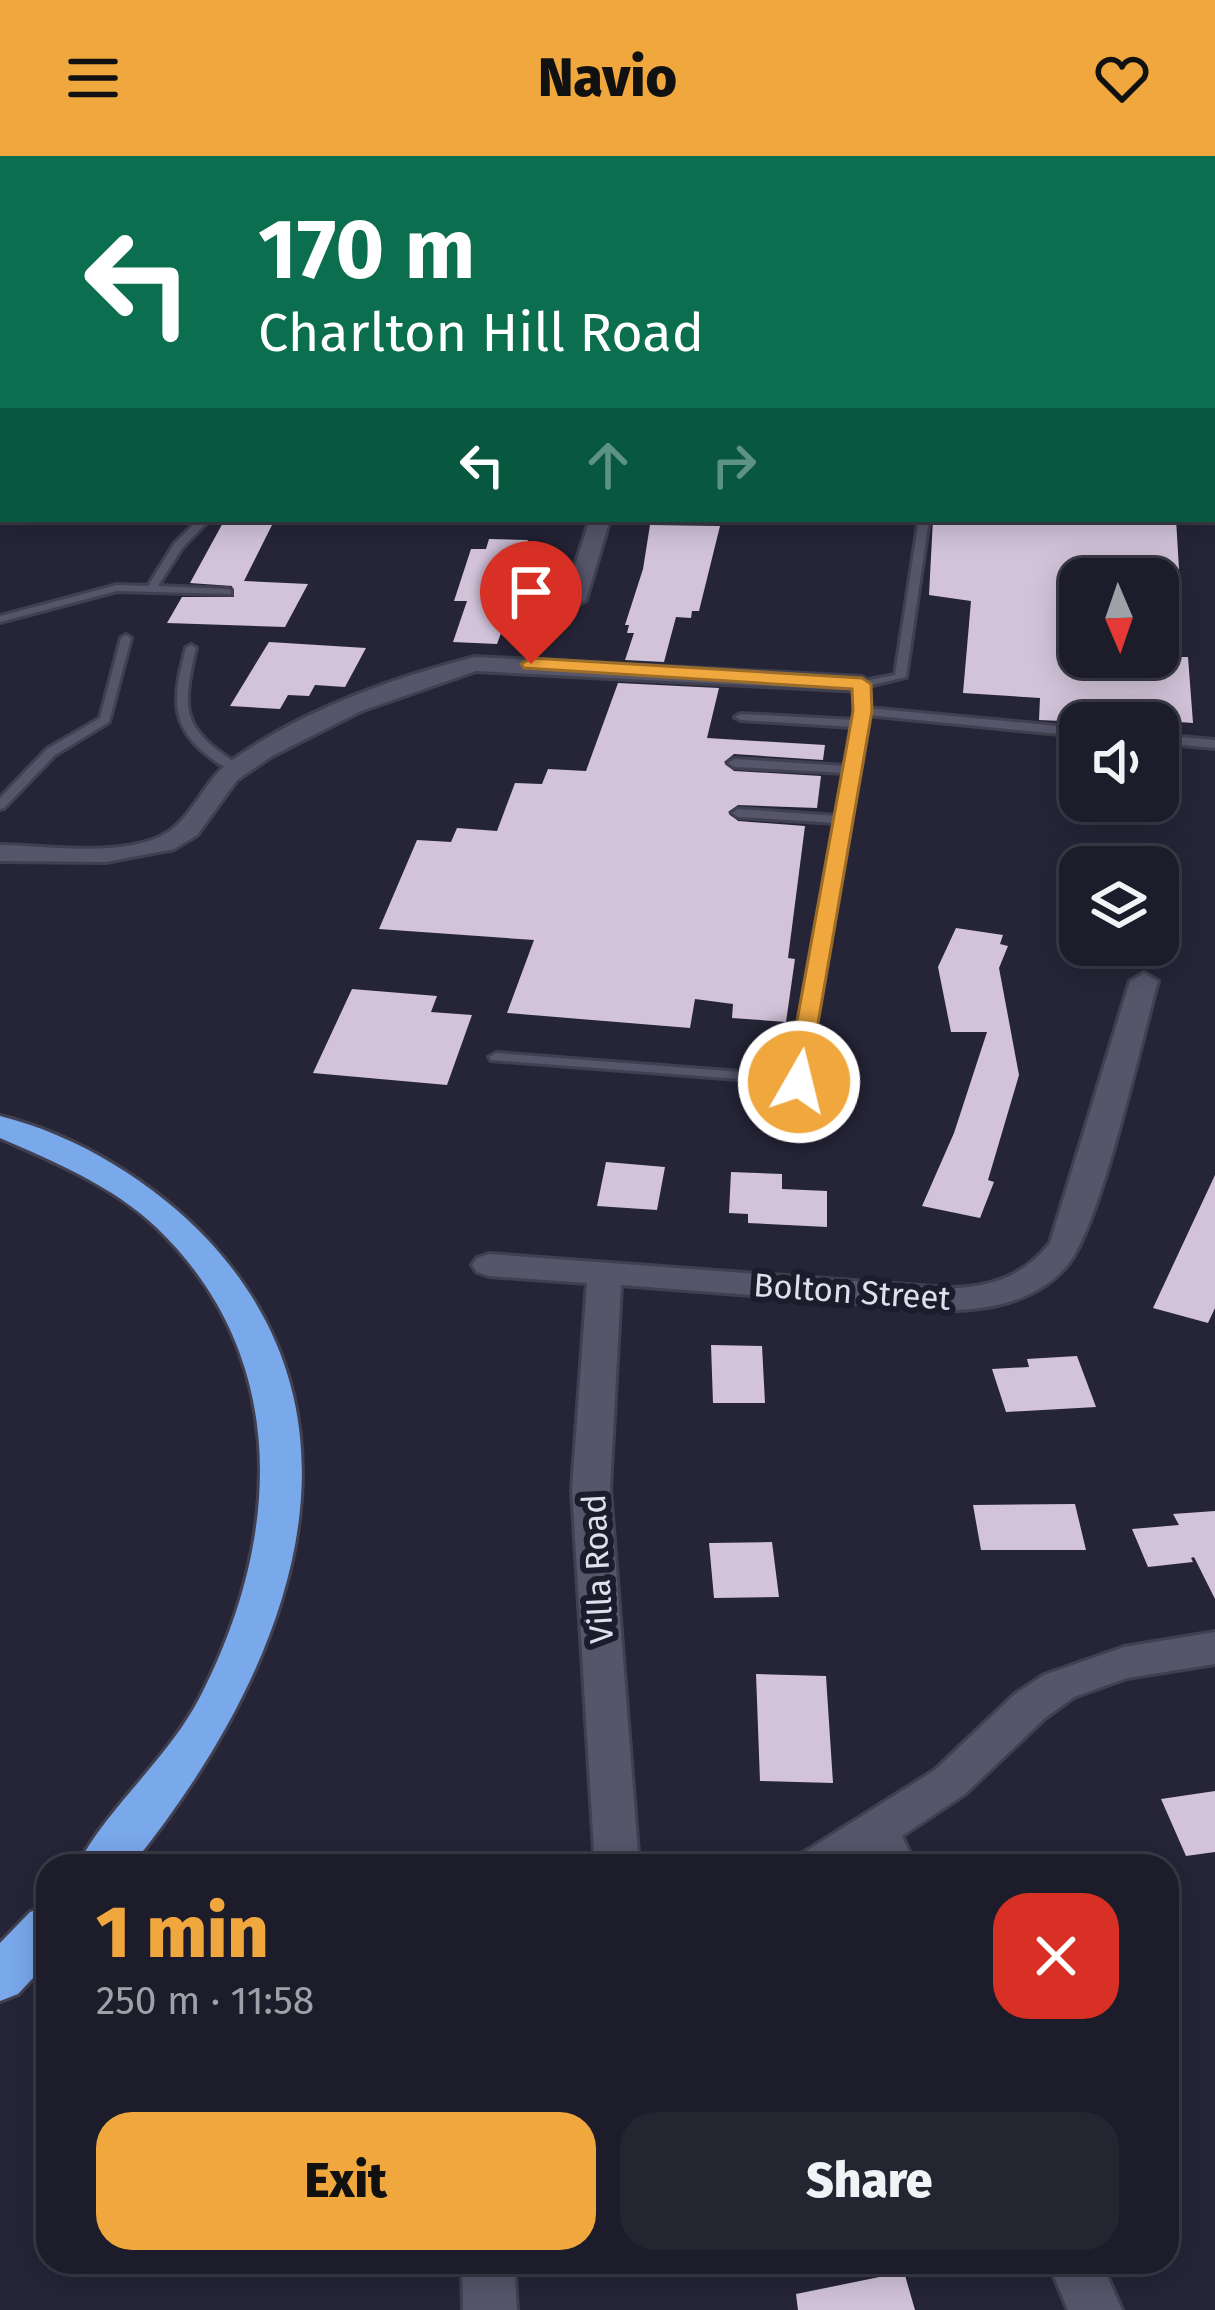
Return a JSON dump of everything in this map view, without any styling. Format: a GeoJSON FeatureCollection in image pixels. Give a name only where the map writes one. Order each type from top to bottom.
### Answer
{"type":"FeatureCollection","features":[{"type":"Feature","properties":{"kind":"highway"},"geometry":{"type":"LineString","coordinates":[[0,1126],[110,1176],[200,1246],[248,1316],[274,1398],[279,1502],[266,1577],[245,1644],[208,1724],[170,1782],[112,1854]]}},
{"type":"Feature","properties":{"kind":"highway"},"geometry":{"type":"LineString","coordinates":[[0,1978],[36,1940]]}},
{"type":"Feature","properties":{"kind":"street"},"geometry":{"type":"LineString","coordinates":[[575,600],[599,522]]}},
{"type":"Feature","properties":{"kind":"street"},"geometry":{"type":"LineString","coordinates":[[0,853],[132,850],[165,844],[189,829],[235,768],[424,677],[475,664],[862,684]]}},
{"type":"Feature","properties":{"kind":"street","name":"Bolton Street"},"geometry":{"type":"LineString","coordinates":[[489,1265],[947,1300],[1001,1295],[1050,1268],[1066,1245],[1144,981]]}},
{"type":"Feature","properties":{"kind":"street","name":"Villa Road"},"geometry":{"type":"LineString","coordinates":[[605,1272],[591,1490],[616,1854]]}},
{"type":"Feature","properties":{"kind":"street"},"geometry":{"type":"LineString","coordinates":[[885,1848],[1030,1706],[1059,1686],[1138,1659],[1215,1648]]}},
{"type":"Feature","properties":{"kind":"street"},"geometry":{"type":"LineString","coordinates":[[488,2274],[490,2310]]}},
{"type":"Feature","properties":{"kind":"street"},"geometry":{"type":"LineString","coordinates":[[1079,2274],[1095,2310]]}},
{"type":"Feature","properties":{"kind":"lane"},"geometry":{"type":"LineString","coordinates":[[151,589],[178,546],[203,522]]}},
{"type":"Feature","properties":{"kind":"lane"},"geometry":{"type":"LineString","coordinates":[[496,1057],[799,1082],[861,718],[862,684],[900,677],[924,522]]}},
{"type":"Feature","properties":{"kind":"lane"},"geometry":{"type":"LineString","coordinates":[[0,619],[94,592],[227,592]]}},
{"type":"Feature","properties":{"kind":"lane"},"geometry":{"type":"LineString","coordinates":[[0,805],[51,752],[105,720],[126,638]]}},
{"type":"Feature","properties":{"kind":"lane"},"geometry":{"type":"LineString","coordinates":[[191,647],[177,699],[199,747],[235,768]]}},
{"type":"Feature","properties":{"kind":"lane"},"geometry":{"type":"LineString","coordinates":[[741,717],[861,718],[1059,731]]}},
{"type":"Feature","properties":{"kind":"lane"},"geometry":{"type":"LineString","coordinates":[[1179,741],[1215,744]]}},
{"type":"Feature","properties":{"kind":"lane"},"geometry":{"type":"LineString","coordinates":[[734,764],[851,770]]}},
{"type":"Feature","properties":{"kind":"lane"},"geometry":{"type":"LineString","coordinates":[[738,813],[842,820]]}},
{"type":"Feature","properties":{"kind":"building"},"geometry":{"type":"Polygon","coordinates":[[[223,522],[274,522],[244,581],[308,584],[285,627],[167,623],[182,597],[234,597],[232,586],[190,583],[223,522]]]}},
{"type":"Feature","properties":{"kind":"building"},"geometry":{"type":"Polygon","coordinates":[[[933,522],[1176,522],[1178,558],[1059,558],[1059,678],[1179,678],[1179,657],[1188,657],[1193,723],[1179,722],[1179,702],[1059,702],[1059,721],[1039,720],[1040,698],[963,693],[971,601],[929,595],[933,522]]]}},
{"type":"Feature","properties":{"kind":"building"},"geometry":{"type":"Polygon","coordinates":[[[650,525],[720,526],[699,611],[692,611],[691,618],[676,617],[664,662],[625,660],[634,633],[627,633],[629,625],[625,625],[643,569],[650,525]]]}},
{"type":"Feature","properties":{"kind":"building"},"geometry":{"type":"Polygon","coordinates":[[[489,539],[528,540],[510,609],[497,644],[453,642],[467,601],[454,601],[471,549],[486,549],[489,539]]]}},
{"type":"Feature","properties":{"kind":"building"},"geometry":{"type":"Polygon","coordinates":[[[269,642],[366,648],[345,687],[315,685],[309,696],[288,695],[280,709],[230,706],[269,642]]]}},
{"type":"Feature","properties":{"kind":"building"},"geometry":{"type":"Polygon","coordinates":[[[618,683],[719,688],[707,738],[825,745],[823,760],[734,754],[724,762],[734,771],[821,776],[817,808],[738,805],[728,812],[738,821],[805,826],[788,958],[795,959],[786,1022],[732,1018],[733,1004],[695,999],[690,1028],[507,1013],[534,940],[379,929],[417,840],[451,842],[457,828],[497,831],[515,783],[542,784],[548,769],[586,771],[618,683]]]}},
{"type":"Feature","properties":{"kind":"building"},"geometry":{"type":"Polygon","coordinates":[[[956,928],[1003,935],[1000,944],[1008,946],[999,968],[1019,1075],[988,1180],[994,1182],[980,1218],[922,1206],[954,1133],[987,1032],[951,1032],[938,967],[956,928]]]}},
{"type":"Feature","properties":{"kind":"building"},"geometry":{"type":"Polygon","coordinates":[[[352,989],[437,996],[431,1012],[472,1015],[447,1085],[313,1073],[352,989]]]}},
{"type":"Feature","properties":{"kind":"building"},"geometry":{"type":"Polygon","coordinates":[[[606,1162],[665,1167],[657,1210],[597,1206],[606,1162]]]}},
{"type":"Feature","properties":{"kind":"building"},"geometry":{"type":"Polygon","coordinates":[[[731,1172],[782,1174],[782,1189],[827,1191],[827,1227],[748,1223],[748,1214],[729,1213],[731,1172]]]}},
{"type":"Feature","properties":{"kind":"building"},"geometry":{"type":"Polygon","coordinates":[[[1215,1175],[1215,1308],[1208,1323],[1153,1308],[1215,1175]]]}},
{"type":"Feature","properties":{"kind":"building"},"geometry":{"type":"Polygon","coordinates":[[[711,1345],[762,1346],[765,1403],[713,1403],[711,1345]]]}},
{"type":"Feature","properties":{"kind":"building"},"geometry":{"type":"Polygon","coordinates":[[[1077,1356],[1096,1407],[1006,1412],[992,1369],[1029,1367],[1027,1359],[1077,1356]]]}},
{"type":"Feature","properties":{"kind":"building"},"geometry":{"type":"Polygon","coordinates":[[[1075,1504],[1086,1550],[981,1550],[973,1505],[1075,1504]]]}},
{"type":"Feature","properties":{"kind":"building"},"geometry":{"type":"Polygon","coordinates":[[[1215,1511],[1215,1599],[1194,1557],[1193,1562],[1148,1567],[1132,1529],[1179,1525],[1173,1514],[1215,1511]]]}},
{"type":"Feature","properties":{"kind":"building"},"geometry":{"type":"Polygon","coordinates":[[[772,1542],[779,1597],[714,1598],[709,1543],[772,1542]]]}},
{"type":"Feature","properties":{"kind":"building"},"geometry":{"type":"Polygon","coordinates":[[[756,1674],[826,1676],[833,1783],[760,1781],[756,1674]]]}},
{"type":"Feature","properties":{"kind":"building"},"geometry":{"type":"Polygon","coordinates":[[[1215,1791],[1215,1852],[1186,1856],[1161,1799],[1215,1791]]]}},
{"type":"Feature","properties":{"kind":"building"},"geometry":{"type":"Polygon","coordinates":[[[905,2274],[915,2310],[798,2310],[796,2294],[905,2274]]]}},
{"type":"Feature","properties":{"kind":"route"},"geometry":{"type":"LineString","coordinates":[[531,664],[862,684],[862,711],[799,1082]]}}]}
